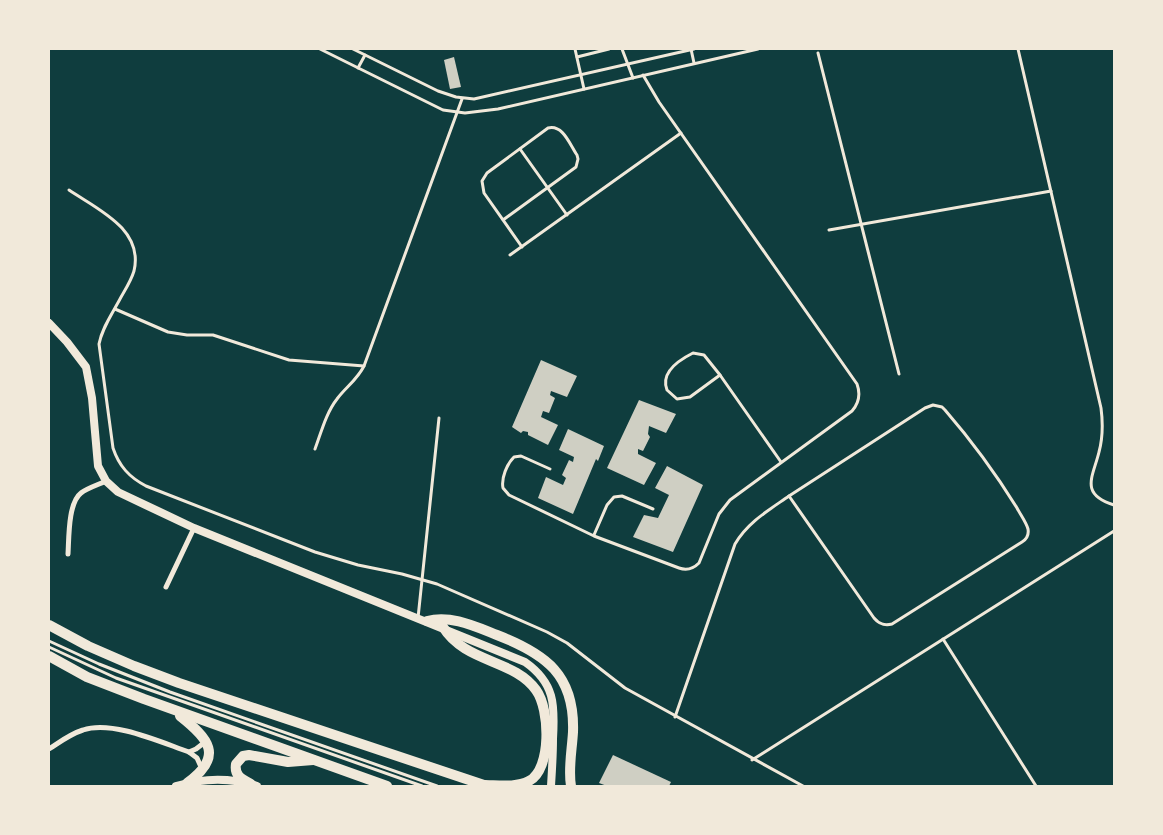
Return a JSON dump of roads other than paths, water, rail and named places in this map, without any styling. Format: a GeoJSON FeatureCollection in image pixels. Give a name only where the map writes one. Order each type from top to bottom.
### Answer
{"type":"FeatureCollection","features":[{"type":"Feature","properties":{"kind":"highway"},"geometry":{"type":"LineString","coordinates":[[422,619],[447,619],[488,631],[532,650],[550,665],[564,684],[572,707],[571,786]]}},
{"type":"Feature","properties":{"kind":"highway"},"geometry":{"type":"LineString","coordinates":[[49,625],[88,646],[179,683],[485,786],[522,784],[536,776],[543,763],[546,723],[544,706],[536,690],[524,678],[464,649],[452,640],[443,627]]}},
{"type":"Feature","properties":{"kind":"highway"},"geometry":{"type":"LineString","coordinates":[[49,656],[87,677],[387,786]]}},
{"type":"Feature","properties":{"kind":"highway"},"geometry":{"type":"LineString","coordinates":[[171,709],[198,730],[206,740],[209,753],[203,770],[187,783]]}},
{"type":"Feature","properties":{"kind":"highway"},"geometry":{"type":"LineString","coordinates":[[254,785],[236,774],[236,764],[243,756],[249,755],[288,762],[317,760]]}},
{"type":"Feature","properties":{"kind":"street"},"geometry":{"type":"LineString","coordinates":[[49,323],[67,342],[86,367],[92,398],[98,466],[106,481],[118,492],[194,528],[526,662],[542,677],[552,697],[554,708],[551,786]]}},
{"type":"Feature","properties":{"kind":"street"},"geometry":{"type":"LineString","coordinates":[[68,554],[70,523],[75,500],[82,492],[106,481]]}},
{"type":"Feature","properties":{"kind":"street"},"geometry":{"type":"LineString","coordinates":[[166,587],[194,528]]}},
{"type":"Feature","properties":{"kind":"street"},"geometry":{"type":"LineString","coordinates":[[49,749],[80,731],[105,726],[189,752],[197,758],[203,770]]}},
{"type":"Feature","properties":{"kind":"street"},"geometry":{"type":"LineString","coordinates":[[189,752],[206,740]]}},
{"type":"Feature","properties":{"kind":"street"},"geometry":{"type":"LineString","coordinates":[[176,786],[214,779],[254,785]]}},
{"type":"Feature","properties":{"kind":"lane"},"geometry":{"type":"LineString","coordinates":[[320,49],[433,106],[456,113],[476,113],[758,49]]}},
{"type":"Feature","properties":{"kind":"lane"},"geometry":{"type":"LineString","coordinates":[[353,49],[438,92],[462,98],[484,97],[692,49],[694,63]]}},
{"type":"Feature","properties":{"kind":"lane"},"geometry":{"type":"LineString","coordinates":[[576,49],[584,89]]}},
{"type":"Feature","properties":{"kind":"lane"},"geometry":{"type":"LineString","coordinates":[[577,57],[609,49]]}},
{"type":"Feature","properties":{"kind":"lane"},"geometry":{"type":"LineString","coordinates":[[622,49],[633,78]]}},
{"type":"Feature","properties":{"kind":"lane"},"geometry":{"type":"LineString","coordinates":[[1018,49],[1101,408],[1101,445],[1090,482],[1093,491],[1099,498],[1114,505]]}},
{"type":"Feature","properties":{"kind":"lane"},"geometry":{"type":"LineString","coordinates":[[818,53],[899,374]]}},
{"type":"Feature","properties":{"kind":"lane"},"geometry":{"type":"LineString","coordinates":[[358,68],[365,55]]}},
{"type":"Feature","properties":{"kind":"lane"},"geometry":{"type":"LineString","coordinates":[[550,469],[521,456],[514,457],[503,478],[502,488],[509,495],[594,536],[688,570],[699,563],[715,523],[724,507],[738,493],[852,412],[859,399],[858,389],[654,96],[643,75]]}},
{"type":"Feature","properties":{"kind":"lane"},"geometry":{"type":"LineString","coordinates":[[315,449],[332,405],[359,376],[364,366],[462,98]]}},
{"type":"Feature","properties":{"kind":"lane"},"geometry":{"type":"LineString","coordinates":[[503,220],[574,170],[578,163],[577,155],[561,131],[556,127],[548,128],[487,173],[482,181],[483,191],[503,220],[522,247]]}},
{"type":"Feature","properties":{"kind":"lane"},"geometry":{"type":"LineString","coordinates":[[510,255],[681,133]]}},
{"type":"Feature","properties":{"kind":"lane"},"geometry":{"type":"LineString","coordinates":[[520,149],[567,215]]}},
{"type":"Feature","properties":{"kind":"lane"},"geometry":{"type":"LineString","coordinates":[[69,190],[117,222],[132,242],[135,257],[133,272],[101,336],[100,352],[113,448],[119,463],[130,476],[146,486],[315,552],[358,565],[422,579],[453,590],[547,632],[567,644],[625,688],[752,760],[803,786]]}},
{"type":"Feature","properties":{"kind":"lane"},"geometry":{"type":"LineString","coordinates":[[829,230],[1051,191]]}},
{"type":"Feature","properties":{"kind":"lane"},"geometry":{"type":"LineString","coordinates":[[115,308],[168,332],[187,335],[212,335],[289,360],[364,366]]}},
{"type":"Feature","properties":{"kind":"lane"},"geometry":{"type":"LineString","coordinates":[[720,375],[686,399],[673,397],[665,386],[665,377],[670,370],[693,353],[704,355],[720,375],[782,462]]}},
{"type":"Feature","properties":{"kind":"lane"},"geometry":{"type":"LineString","coordinates":[[675,717],[735,544],[744,530],[789,496],[925,408],[938,406],[948,413],[983,458],[1013,502],[1027,525],[1028,536],[1022,542],[892,624],[884,625],[874,618],[789,496]]}},
{"type":"Feature","properties":{"kind":"lane"},"geometry":{"type":"LineString","coordinates":[[422,619],[422,579],[439,418]]}},
{"type":"Feature","properties":{"kind":"lane"},"geometry":{"type":"LineString","coordinates":[[594,536],[607,505],[614,497],[622,496],[653,509]]}},
{"type":"Feature","properties":{"kind":"lane"},"geometry":{"type":"LineString","coordinates":[[752,760],[1114,531]]}},
{"type":"Feature","properties":{"kind":"lane"},"geometry":{"type":"LineString","coordinates":[[943,639],[1036,786]]}},
{"type":"Feature","properties":{"kind":"lane"},"geometry":{"type":"LineString","coordinates":[[49,641],[154,686],[437,786]]}},
{"type":"Feature","properties":{"kind":"lane"},"geometry":{"type":"LineString","coordinates":[[49,647],[123,681],[422,786]]}}]}
